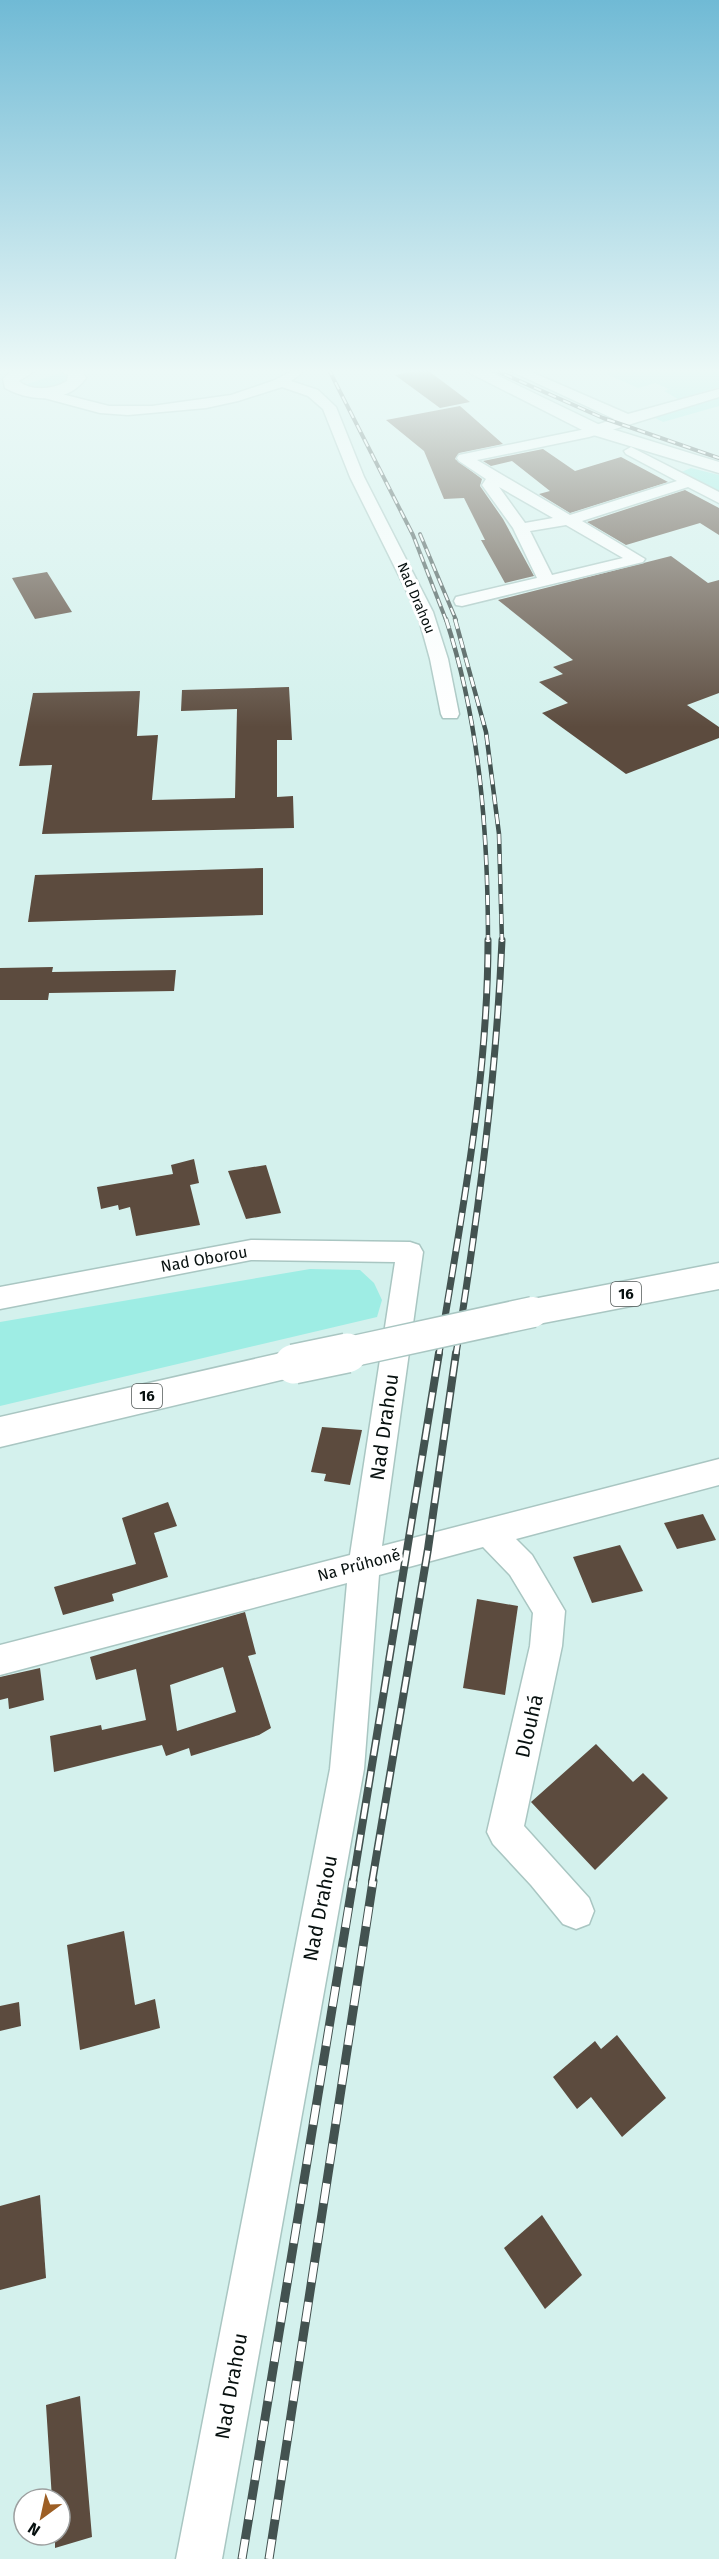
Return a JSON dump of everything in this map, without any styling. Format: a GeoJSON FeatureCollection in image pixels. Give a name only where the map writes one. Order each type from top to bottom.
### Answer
{"type":"FeatureCollection","features":[{"type":"Feature","properties":{"kind":"main road","name":"16"},"geometry":{"type":"LineString","coordinates":[[0,1432],[533,1312],[719,1276]]}},
{"type":"Feature","properties":{"kind":"street","name":"Nad Drahou"},"geometry":{"type":"LineString","coordinates":[[362,487],[425,612],[439,659],[450,714]]}},
{"type":"Feature","properties":{"kind":"street"},"geometry":{"type":"LineString","coordinates":[[492,487],[521,528],[546,580]]}},
{"type":"Feature","properties":{"kind":"street"},"geometry":{"type":"LineString","coordinates":[[462,601],[637,559],[511,487]]}},
{"type":"Feature","properties":{"kind":"street"},"geometry":{"type":"LineString","coordinates":[[521,528],[569,520],[673,487]]}},
{"type":"Feature","properties":{"kind":"street"},"geometry":{"type":"LineString","coordinates":[[700,487],[719,498]]}},
{"type":"Feature","properties":{"kind":"street","name":"Nad Oborou"},"geometry":{"type":"LineString","coordinates":[[0,1298],[252,1250],[410,1252]]}},
{"type":"Feature","properties":{"kind":"street","name":"Nad Drahou"},"geometry":{"type":"LineString","coordinates":[[200,2559],[347,1769],[364,1564],[410,1252]]}},
{"type":"Feature","properties":{"kind":"street","name":"Na Průhoně"},"geometry":{"type":"LineString","coordinates":[[0,1660],[719,1472]]}},
{"type":"Feature","properties":{"kind":"street","name":"Dlouhá"},"geometry":{"type":"LineString","coordinates":[[490,1533],[521,1565],[549,1611],[546,1646],[505,1832],[576,1911]]}},
{"type":"Feature","properties":{"kind":"shaded area"},"geometry":{"type":"Polygon","coordinates":[[[706,487],[719,487],[719,494],[706,487]]]}},
{"type":"Feature","properties":{"kind":"shaded area"},"geometry":{"type":"Polygon","coordinates":[[[310,1269],[360,1270],[374,1283],[382,1300],[377,1317],[0,1406],[0,1322],[310,1269]]]}},
{"type":"Feature","properties":{"kind":"building"},"geometry":{"type":"Polygon","coordinates":[[[439,487],[481,487],[503,519],[534,576],[505,583],[481,540],[485,540],[464,498],[444,499],[439,487]]]}},
{"type":"Feature","properties":{"kind":"building"},"geometry":{"type":"Polygon","coordinates":[[[545,487],[651,487],[570,513],[539,494],[550,491],[545,487]]]}},
{"type":"Feature","properties":{"kind":"building"},"geometry":{"type":"Polygon","coordinates":[[[685,490],[719,508],[719,535],[700,523],[626,545],[587,522],[685,490]]]}},
{"type":"Feature","properties":{"kind":"building"},"geometry":{"type":"Polygon","coordinates":[[[671,556],[708,583],[719,580],[719,693],[687,705],[719,727],[719,738],[626,774],[542,713],[568,703],[539,682],[563,674],[553,667],[573,660],[498,600],[671,556]]]}},
{"type":"Feature","properties":{"kind":"building"},"geometry":{"type":"Polygon","coordinates":[[[47,572],[72,612],[35,619],[12,578],[47,572]]]}},
{"type":"Feature","properties":{"kind":"building"},"geometry":{"type":"Polygon","coordinates":[[[289,687],[292,740],[277,740],[277,797],[293,796],[294,828],[42,834],[52,765],[19,766],[33,693],[140,691],[137,736],[158,735],[152,800],[235,798],[237,709],[181,711],[182,690],[289,687]]]}},
{"type":"Feature","properties":{"kind":"building"},"geometry":{"type":"Polygon","coordinates":[[[263,868],[263,915],[28,922],[35,875],[263,868]]]}},
{"type":"Feature","properties":{"kind":"building"},"geometry":{"type":"Polygon","coordinates":[[[53,967],[52,972],[176,970],[174,991],[49,993],[48,1000],[0,1000],[0,968],[53,967]]]}},
{"type":"Feature","properties":{"kind":"building"},"geometry":{"type":"Polygon","coordinates":[[[194,1159],[199,1183],[190,1185],[200,1225],[136,1236],[130,1207],[119,1210],[118,1205],[101,1209],[97,1187],[173,1174],[171,1165],[194,1159]]]}},
{"type":"Feature","properties":{"kind":"building"},"geometry":{"type":"Polygon","coordinates":[[[266,1165],[281,1213],[246,1219],[228,1171],[266,1165]]]}},
{"type":"Feature","properties":{"kind":"building"},"geometry":{"type":"Polygon","coordinates":[[[322,1427],[362,1430],[350,1485],[324,1481],[326,1474],[311,1472],[322,1427]]]}},
{"type":"Feature","properties":{"kind":"building"},"geometry":{"type":"Polygon","coordinates":[[[168,1502],[177,1526],[154,1533],[168,1577],[112,1594],[114,1601],[63,1615],[54,1587],[136,1564],[122,1518],[168,1502]]]}},
{"type":"Feature","properties":{"kind":"building"},"geometry":{"type":"Polygon","coordinates":[[[703,1514],[716,1540],[677,1549],[664,1523],[703,1514]]]}},
{"type":"Feature","properties":{"kind":"building"},"geometry":{"type":"Polygon","coordinates":[[[620,1545],[643,1591],[592,1603],[573,1557],[620,1545]]]}},
{"type":"Feature","properties":{"kind":"building"},"geometry":{"type":"Polygon","coordinates":[[[477,1599],[518,1606],[505,1695],[463,1688],[477,1599]]]}},
{"type":"Feature","properties":{"kind":"building"},"geometry":{"type":"Polygon","coordinates":[[[245,1612],[256,1654],[248,1656],[271,1728],[259,1735],[191,1756],[189,1748],[166,1756],[162,1745],[54,1772],[50,1736],[101,1725],[102,1730],[146,1720],[136,1669],[96,1680],[90,1657],[245,1612]],[[223,1667],[170,1685],[177,1731],[236,1712],[223,1667]]]}},
{"type":"Feature","properties":{"kind":"building"},"geometry":{"type":"Polygon","coordinates":[[[40,1668],[44,1700],[9,1709],[8,1698],[0,1700],[0,1677],[40,1668]]]}},
{"type":"Feature","properties":{"kind":"building"},"geometry":{"type":"Polygon","coordinates":[[[596,1744],[633,1782],[643,1773],[668,1798],[595,1870],[531,1802],[596,1744]]]}},
{"type":"Feature","properties":{"kind":"building"},"geometry":{"type":"Polygon","coordinates":[[[124,1931],[135,2005],[155,1999],[160,2028],[80,2050],[67,1945],[124,1931]]]}},
{"type":"Feature","properties":{"kind":"building"},"geometry":{"type":"Polygon","coordinates":[[[19,2002],[21,2026],[0,2031],[0,2006],[19,2002]]]}},
{"type":"Feature","properties":{"kind":"building"},"geometry":{"type":"Polygon","coordinates":[[[617,2035],[666,2098],[622,2137],[591,2097],[577,2109],[553,2077],[595,2041],[601,2049],[617,2035]]]}},
{"type":"Feature","properties":{"kind":"building"},"geometry":{"type":"Polygon","coordinates":[[[40,2195],[46,2278],[0,2290],[0,2206],[40,2195]]]}},
{"type":"Feature","properties":{"kind":"building"},"geometry":{"type":"Polygon","coordinates":[[[542,2215],[582,2275],[545,2309],[504,2248],[542,2215]]]}},
{"type":"Feature","properties":{"kind":"building"},"geometry":{"type":"Polygon","coordinates":[[[80,2396],[92,2537],[72,2543],[72,2487],[51,2487],[46,2405],[80,2396]]]}},
{"type":"Feature","properties":{"kind":"railway"},"geometry":{"type":"LineString","coordinates":[[389,487],[413,535],[446,620]]}},
{"type":"Feature","properties":{"kind":"railway"},"geometry":{"type":"LineString","coordinates":[[420,534],[456,620]]}},
{"type":"Feature","properties":{"kind":"railway"},"geometry":{"type":"LineString","coordinates":[[446,619],[467,698],[480,779],[484,819],[488,940]]}},
{"type":"Feature","properties":{"kind":"railway"},"geometry":{"type":"LineString","coordinates":[[455,619],[486,732],[499,834],[502,941]]}},
{"type":"Feature","properties":{"kind":"railway"},"geometry":{"type":"LineString","coordinates":[[439,1354],[472,1148],[483,1044],[488,940]]}},
{"type":"Feature","properties":{"kind":"railway"},"geometry":{"type":"LineString","coordinates":[[456,1354],[485,1148],[502,941]]}},
{"type":"Feature","properties":{"kind":"railway"},"geometry":{"type":"LineString","coordinates":[[353,1882],[439,1353]]}},
{"type":"Feature","properties":{"kind":"railway"},"geometry":{"type":"LineString","coordinates":[[372,1882],[428,1549],[456,1353]]}},
{"type":"Feature","properties":{"kind":"railway"},"geometry":{"type":"LineString","coordinates":[[242,2559],[353,1881]]}},
{"type":"Feature","properties":{"kind":"railway"},"geometry":{"type":"LineString","coordinates":[[269,2559],[373,1881]]}}]}
